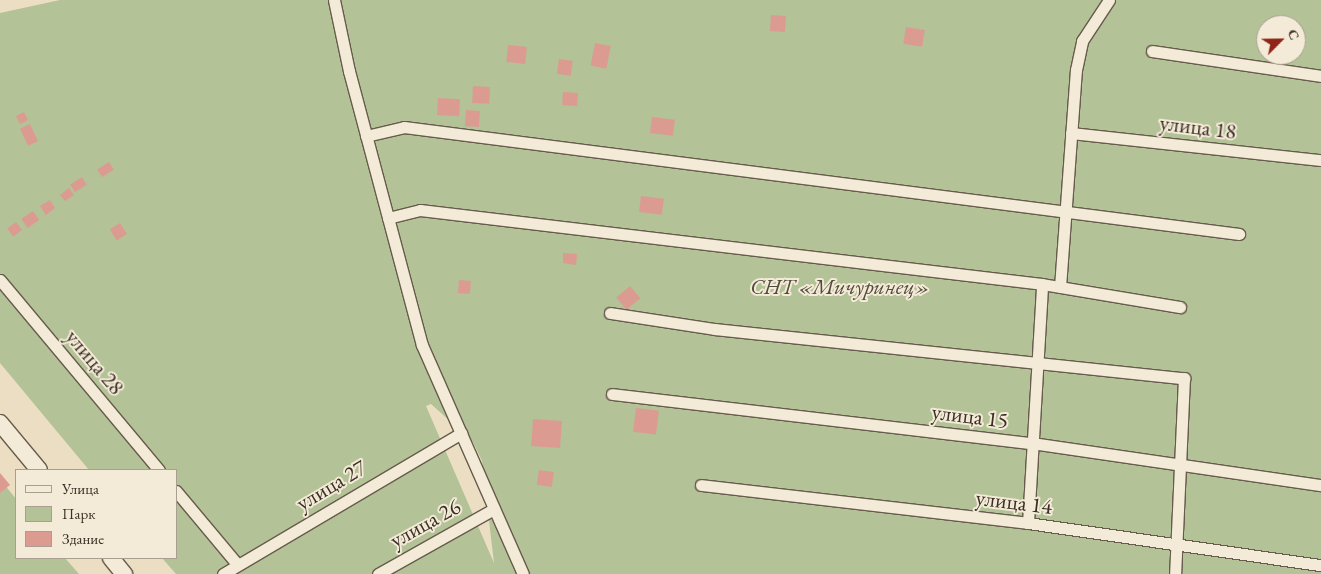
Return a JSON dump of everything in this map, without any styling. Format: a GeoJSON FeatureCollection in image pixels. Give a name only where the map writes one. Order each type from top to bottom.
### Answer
{"type":"FeatureCollection","features":[{"type":"Feature","properties":{"kind":"main road"},"geometry":{"type":"LineString","coordinates":[[0,423],[38,469]]}},
{"type":"Feature","properties":{"kind":"main road"},"geometry":{"type":"LineString","coordinates":[[112,559],[124,574]]}},
{"type":"Feature","properties":{"kind":"street"},"geometry":{"type":"LineString","coordinates":[[334,0],[366,136],[422,345],[523,574]]}},
{"type":"Feature","properties":{"kind":"street"},"geometry":{"type":"LineString","coordinates":[[1060,287],[1072,133],[1082,40],[1109,0]]}},
{"type":"Feature","properties":{"kind":"street"},"geometry":{"type":"LineString","coordinates":[[1152,51],[1321,76]]}},
{"type":"Feature","properties":{"kind":"street"},"geometry":{"type":"LineString","coordinates":[[366,136],[404,127],[1239,234]]}},
{"type":"Feature","properties":{"kind":"street","name":"улица 18"},"geometry":{"type":"LineString","coordinates":[[1072,133],[1321,160]]}},
{"type":"Feature","properties":{"kind":"street"},"geometry":{"type":"LineString","coordinates":[[388,218],[420,210],[1042,284],[1180,307]]}},
{"type":"Feature","properties":{"kind":"street","name":"улица 28"},"geometry":{"type":"LineString","coordinates":[[0,280],[158,469]]}},
{"type":"Feature","properties":{"kind":"street"},"geometry":{"type":"LineString","coordinates":[[1028,523],[1042,284]]}},
{"type":"Feature","properties":{"kind":"street"},"geometry":{"type":"LineString","coordinates":[[610,313],[715,329],[1184,378],[1174,574]]}},
{"type":"Feature","properties":{"kind":"street","name":"улица 15"},"geometry":{"type":"LineString","coordinates":[[612,394],[1032,443],[1321,485]]}},
{"type":"Feature","properties":{"kind":"street","name":"улица 27"},"geometry":{"type":"LineString","coordinates":[[223,574],[461,433]]}},
{"type":"Feature","properties":{"kind":"street","name":"улица 14"},"geometry":{"type":"LineString","coordinates":[[701,485],[1028,523],[1176,547],[1321,565]]}},
{"type":"Feature","properties":{"kind":"street"},"geometry":{"type":"LineString","coordinates":[[178,493],[237,564]]}},
{"type":"Feature","properties":{"kind":"street","name":"улица 26"},"geometry":{"type":"LineString","coordinates":[[378,574],[494,509]]}},
{"type":"Feature","properties":{"kind":"green space","name":"СНТ «Мичуринец»"},"geometry":{"type":"Polygon","coordinates":[[[60,0],[1321,0],[1321,574],[176,574],[163,559],[178,559],[178,469],[88,469],[0,363],[0,13],[60,0]],[[431,404],[426,406],[494,563],[482,461],[473,442],[431,404]]]}},
{"type":"Feature","properties":{"kind":"green space"},"geometry":{"type":"Polygon","coordinates":[[[0,479],[15,498],[15,559],[66,559],[79,574],[0,574],[0,479]]]}},
{"type":"Feature","properties":{"kind":"building"},"geometry":{"type":"Polygon","coordinates":[[[771,15],[786,16],[785,32],[770,31],[771,15]]]}},
{"type":"Feature","properties":{"kind":"building"},"geometry":{"type":"Polygon","coordinates":[[[906,27],[925,30],[922,47],[903,44],[906,27]]]}},
{"type":"Feature","properties":{"kind":"building"},"geometry":{"type":"Polygon","coordinates":[[[595,43],[611,46],[606,69],[591,66],[595,43]]]}},
{"type":"Feature","properties":{"kind":"building"},"geometry":{"type":"Polygon","coordinates":[[[508,45],[527,47],[525,64],[506,62],[508,45]]]}},
{"type":"Feature","properties":{"kind":"building"},"geometry":{"type":"Polygon","coordinates":[[[559,59],[573,61],[571,76],[557,74],[559,59]]]}},
{"type":"Feature","properties":{"kind":"building"},"geometry":{"type":"Polygon","coordinates":[[[473,86],[490,87],[489,104],[472,103],[473,86]]]}},
{"type":"Feature","properties":{"kind":"building"},"geometry":{"type":"Polygon","coordinates":[[[563,92],[578,93],[577,106],[562,105],[563,92]]]}},
{"type":"Feature","properties":{"kind":"building"},"geometry":{"type":"Polygon","coordinates":[[[438,98],[460,99],[459,116],[437,115],[438,98]]]}},
{"type":"Feature","properties":{"kind":"building"},"geometry":{"type":"Polygon","coordinates":[[[466,110],[480,111],[479,127],[465,126],[466,110]]]}},
{"type":"Feature","properties":{"kind":"building"},"geometry":{"type":"Polygon","coordinates":[[[24,112],[28,120],[20,124],[16,116],[24,112]]]}},
{"type":"Feature","properties":{"kind":"building"},"geometry":{"type":"Polygon","coordinates":[[[652,117],[675,120],[673,136],[650,133],[652,117]]]}},
{"type":"Feature","properties":{"kind":"building"},"geometry":{"type":"Polygon","coordinates":[[[30,124],[38,141],[28,146],[20,129],[30,124]]]}},
{"type":"Feature","properties":{"kind":"building"},"geometry":{"type":"Polygon","coordinates":[[[109,162],[114,170],[102,177],[97,169],[109,162]]]}},
{"type":"Feature","properties":{"kind":"building"},"geometry":{"type":"Polygon","coordinates":[[[82,177],[87,185],[75,192],[70,184],[82,177]]]}},
{"type":"Feature","properties":{"kind":"building"},"geometry":{"type":"Polygon","coordinates":[[[69,188],[74,195],[65,201],[60,195],[69,188]]]}},
{"type":"Feature","properties":{"kind":"building"},"geometry":{"type":"Polygon","coordinates":[[[641,196],[664,199],[662,215],[639,212],[641,196]]]}},
{"type":"Feature","properties":{"kind":"building"},"geometry":{"type":"Polygon","coordinates":[[[50,200],[55,208],[46,215],[40,206],[50,200]]]}},
{"type":"Feature","properties":{"kind":"building"},"geometry":{"type":"Polygon","coordinates":[[[33,211],[39,220],[28,228],[21,219],[33,211]]]}},
{"type":"Feature","properties":{"kind":"building"},"geometry":{"type":"Polygon","coordinates":[[[16,222],[22,230],[13,237],[7,229],[16,222]]]}},
{"type":"Feature","properties":{"kind":"building"},"geometry":{"type":"Polygon","coordinates":[[[120,223],[127,234],[117,240],[110,229],[120,223]]]}},
{"type":"Feature","properties":{"kind":"building"},"geometry":{"type":"Polygon","coordinates":[[[563,253],[577,254],[576,265],[563,263],[563,253]]]}},
{"type":"Feature","properties":{"kind":"building"},"geometry":{"type":"Polygon","coordinates":[[[459,280],[471,281],[470,294],[458,293],[459,280]]]}},
{"type":"Feature","properties":{"kind":"building"},"geometry":{"type":"Polygon","coordinates":[[[630,286],[640,298],[626,310],[616,298],[630,286]]]}},
{"type":"Feature","properties":{"kind":"building"},"geometry":{"type":"Polygon","coordinates":[[[636,408],[659,411],[656,435],[633,432],[636,408]]]}},
{"type":"Feature","properties":{"kind":"building"},"geometry":{"type":"Polygon","coordinates":[[[533,419],[562,421],[560,448],[531,446],[533,419]]]}},
{"type":"Feature","properties":{"kind":"building"},"geometry":{"type":"Polygon","coordinates":[[[539,470],[554,472],[552,487],[537,485],[539,470]]]}},
{"type":"Feature","properties":{"kind":"building"},"geometry":{"type":"Polygon","coordinates":[[[0,473],[10,485],[0,493],[0,473]]]}}]}
